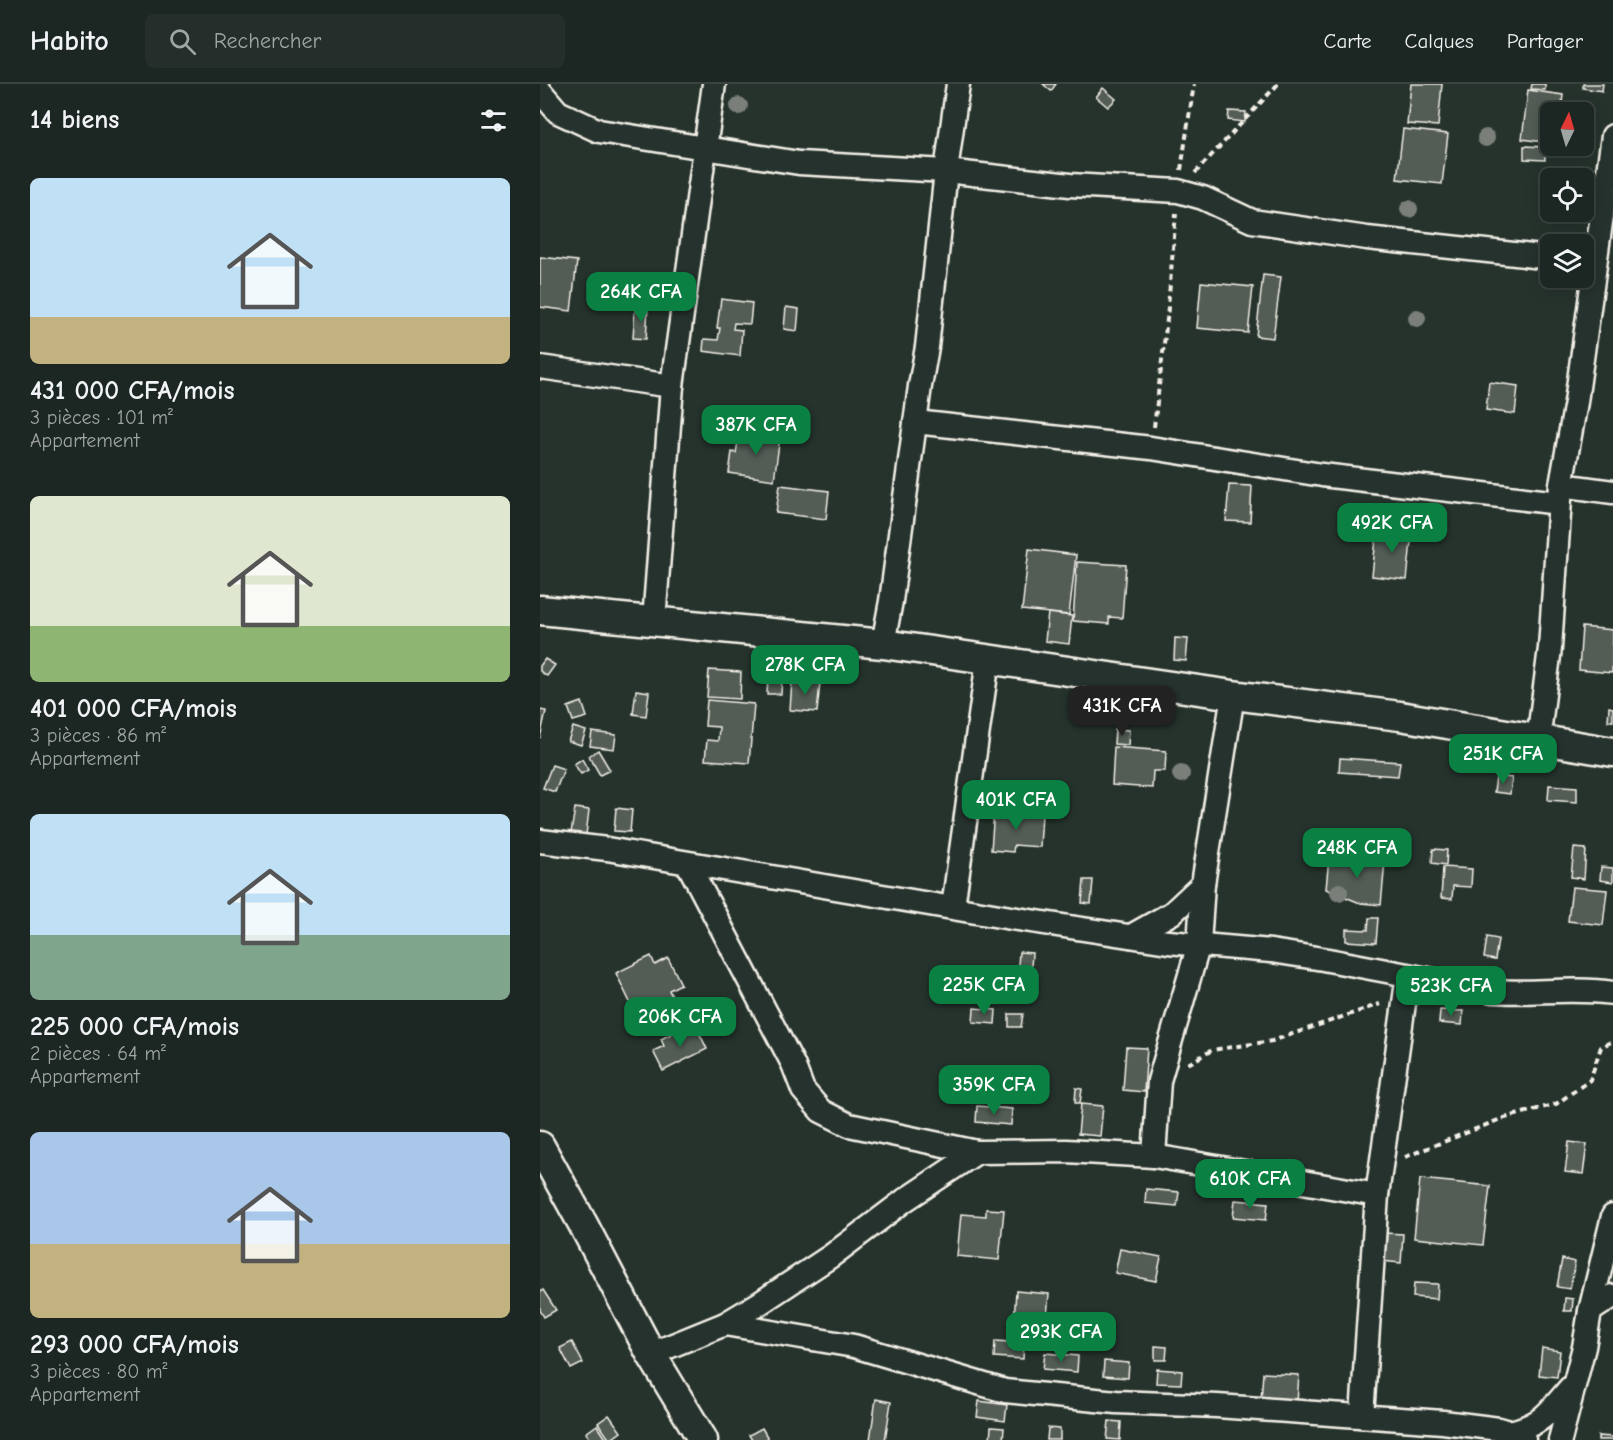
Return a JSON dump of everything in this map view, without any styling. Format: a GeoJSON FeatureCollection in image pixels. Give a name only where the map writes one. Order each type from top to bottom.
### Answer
{"type":"FeatureCollection","features":[{"type":"Feature","properties":{"kind":"street"},"geometry":{"type":"LineString","coordinates":[[654,621],[672,386],[714,84]]}},
{"type":"Feature","properties":{"kind":"street"},"geometry":{"type":"LineString","coordinates":[[882,644],[891,601],[927,346],[958,84]]}},
{"type":"Feature","properties":{"kind":"street"},"geometry":{"type":"LineString","coordinates":[[540,91],[558,112],[599,131],[798,163],[946,171],[1070,185],[1178,190],[1203,198],[1251,221],[1367,238],[1540,257]]}},
{"type":"Feature","properties":{"kind":"street"},"geometry":{"type":"LineString","coordinates":[[1594,253],[1606,228],[1613,136]]}},
{"type":"Feature","properties":{"kind":"street"},"geometry":{"type":"LineString","coordinates":[[1538,741],[1550,648],[1560,494],[1576,402],[1587,288]]}},
{"type":"Feature","properties":{"kind":"street"},"geometry":{"type":"LineString","coordinates":[[540,367],[672,386]]}},
{"type":"Feature","properties":{"kind":"street"},"geometry":{"type":"LineString","coordinates":[[915,422],[1151,448],[1322,475],[1560,494],[1613,492]]}},
{"type":"Feature","properties":{"kind":"street"},"geometry":{"type":"LineString","coordinates":[[540,610],[882,644],[1233,695],[1400,716],[1613,752]]}},
{"type":"Feature","properties":{"kind":"street"},"geometry":{"type":"LineString","coordinates":[[953,907],[988,660]]}},
{"type":"Feature","properties":{"kind":"street"},"geometry":{"type":"LineString","coordinates":[[1154,1156],[1159,1081],[1199,944],[1203,884],[1233,695]]}},
{"type":"Feature","properties":{"kind":"street"},"geometry":{"type":"LineString","coordinates":[[540,841],[607,849],[1168,942],[1292,954],[1406,986],[1520,993],[1575,991],[1613,993]]}},
{"type":"Feature","properties":{"kind":"street"},"geometry":{"type":"LineString","coordinates":[[688,864],[793,1064],[803,1090],[821,1112],[849,1125],[977,1152],[1066,1151],[1154,1156],[1377,1195]]}},
{"type":"Feature","properties":{"kind":"street"},"geometry":{"type":"LineString","coordinates":[[1131,936],[1172,913],[1203,884]]}},
{"type":"Feature","properties":{"kind":"street"},"geometry":{"type":"LineString","coordinates":[[1362,1416],[1377,1195],[1406,986]]}},
{"type":"Feature","properties":{"kind":"street"},"geometry":{"type":"LineString","coordinates":[[540,1146],[651,1354],[703,1440]]}},
{"type":"Feature","properties":{"kind":"street"},"geometry":{"type":"LineString","coordinates":[[651,1354],[725,1324],[831,1256],[905,1200],[977,1152]]}},
{"type":"Feature","properties":{"kind":"street"},"geometry":{"type":"LineString","coordinates":[[1560,1440],[1613,1220]]}},
{"type":"Feature","properties":{"kind":"street"},"geometry":{"type":"LineString","coordinates":[[1590,1311],[1613,1296]]}},
{"type":"Feature","properties":{"kind":"street"},"geometry":{"type":"LineString","coordinates":[[725,1324],[854,1346],[1005,1391],[1116,1402],[1443,1422],[1517,1436],[1546,1416],[1574,1384]]}},
{"type":"Feature","properties":{"kind":"path"},"geometry":{"type":"LineString","coordinates":[[1151,448],[1167,319],[1178,190],[1194,84]]}},
{"type":"Feature","properties":{"kind":"path"},"geometry":{"type":"LineString","coordinates":[[1178,190],[1278,84]]}},
{"type":"Feature","properties":{"kind":"path"},"geometry":{"type":"LineString","coordinates":[[1159,1081],[1212,1050],[1272,1041],[1336,1018],[1406,986]]}},
{"type":"Feature","properties":{"kind":"path"},"geometry":{"type":"LineString","coordinates":[[1382,1166],[1501,1119],[1556,1104],[1590,1080],[1601,1047],[1613,1041]]}},
{"type":"Feature","properties":{"kind":"building"},"geometry":{"type":"Polygon","coordinates":[[[1043,84],[1056,84],[1051,91],[1043,84]]]}},
{"type":"Feature","properties":{"kind":"building"},"geometry":{"type":"Polygon","coordinates":[[[1411,84],[1442,84],[1438,126],[1407,124],[1411,84]]]}},
{"type":"Feature","properties":{"kind":"building"},"geometry":{"type":"Polygon","coordinates":[[[1532,84],[1545,84],[1545,90],[1531,89],[1532,84]]]}},
{"type":"Feature","properties":{"kind":"building"},"geometry":{"type":"Polygon","coordinates":[[[1583,84],[1603,84],[1602,91],[1583,88],[1583,84]]]}},
{"type":"Feature","properties":{"kind":"building"},"geometry":{"type":"Polygon","coordinates":[[[1103,88],[1116,99],[1108,107],[1096,97],[1103,88]]]}},
{"type":"Feature","properties":{"kind":"building"},"geometry":{"type":"Polygon","coordinates":[[[1528,90],[1563,95],[1562,102],[1540,102],[1540,141],[1522,139],[1528,90]]]}},
{"type":"Feature","properties":{"kind":"building"},"geometry":{"type":"Polygon","coordinates":[[[1229,111],[1246,112],[1245,122],[1228,120],[1229,111]]]}},
{"type":"Feature","properties":{"kind":"building"},"geometry":{"type":"Polygon","coordinates":[[[1403,129],[1448,134],[1442,184],[1397,179],[1403,129]]]}},
{"type":"Feature","properties":{"kind":"building"},"geometry":{"type":"Polygon","coordinates":[[[1524,146],[1540,147],[1540,156],[1545,156],[1545,160],[1524,159],[1524,146]]]}},
{"type":"Feature","properties":{"kind":"building"},"geometry":{"type":"Polygon","coordinates":[[[540,257],[577,261],[571,311],[540,307],[540,257]]]}},
{"type":"Feature","properties":{"kind":"building"},"geometry":{"type":"Polygon","coordinates":[[[1263,275],[1281,277],[1273,338],[1256,336],[1263,275]]]}},
{"type":"Feature","properties":{"kind":"building"},"geometry":{"type":"Polygon","coordinates":[[[1201,282],[1253,287],[1248,333],[1197,328],[1201,282]]]}},
{"type":"Feature","properties":{"kind":"building"},"geometry":{"type":"Polygon","coordinates":[[[721,299],[752,303],[750,324],[734,323],[733,329],[742,330],[740,356],[703,351],[704,339],[718,340],[720,328],[717,328],[721,299]]]}},
{"type":"Feature","properties":{"kind":"building"},"geometry":{"type":"Polygon","coordinates":[[[635,307],[648,308],[646,339],[633,338],[635,307]]]}},
{"type":"Feature","properties":{"kind":"building"},"geometry":{"type":"Polygon","coordinates":[[[786,307],[799,309],[797,331],[784,329],[786,307]]]}},
{"type":"Feature","properties":{"kind":"building"},"geometry":{"type":"Polygon","coordinates":[[[1489,382],[1518,386],[1515,414],[1486,410],[1489,382]]]}},
{"type":"Feature","properties":{"kind":"building"},"geometry":{"type":"Polygon","coordinates":[[[740,431],[780,437],[774,480],[729,473],[732,452],[736,453],[740,431]]]}},
{"type":"Feature","properties":{"kind":"building"},"geometry":{"type":"Polygon","coordinates":[[[780,485],[829,491],[826,519],[776,513],[780,485]]]}},
{"type":"Feature","properties":{"kind":"building"},"geometry":{"type":"Polygon","coordinates":[[[1229,485],[1252,486],[1250,522],[1226,521],[1229,485]]]}},
{"type":"Feature","properties":{"kind":"building"},"geometry":{"type":"Polygon","coordinates":[[[1377,529],[1412,532],[1407,580],[1372,576],[1377,529]]]}},
{"type":"Feature","properties":{"kind":"building"},"geometry":{"type":"Polygon","coordinates":[[[1029,549],[1076,555],[1069,615],[1022,610],[1029,549]]]}},
{"type":"Feature","properties":{"kind":"building"},"geometry":{"type":"Polygon","coordinates":[[[1077,562],[1126,565],[1122,618],[1109,617],[1109,624],[1073,621],[1077,562]]]}},
{"type":"Feature","properties":{"kind":"building"},"geometry":{"type":"Polygon","coordinates":[[[1048,613],[1072,616],[1069,644],[1045,641],[1048,613]]]}},
{"type":"Feature","properties":{"kind":"building"},"geometry":{"type":"Polygon","coordinates":[[[1582,627],[1613,630],[1612,673],[1579,670],[1582,627]]]}},
{"type":"Feature","properties":{"kind":"building"},"geometry":{"type":"Polygon","coordinates":[[[1175,638],[1188,639],[1186,661],[1174,660],[1175,638]]]}},
{"type":"Feature","properties":{"kind":"building"},"geometry":{"type":"Polygon","coordinates":[[[545,659],[555,665],[547,676],[540,671],[540,666],[545,659]]]}},
{"type":"Feature","properties":{"kind":"building"},"geometry":{"type":"Polygon","coordinates":[[[709,670],[741,672],[740,699],[707,697],[709,670]]]}},
{"type":"Feature","properties":{"kind":"building"},"geometry":{"type":"Polygon","coordinates":[[[768,677],[782,678],[781,694],[767,694],[768,677]]]}},
{"type":"Feature","properties":{"kind":"building"},"geometry":{"type":"Polygon","coordinates":[[[792,681],[820,683],[817,712],[790,710],[792,681]]]}},
{"type":"Feature","properties":{"kind":"building"},"geometry":{"type":"Polygon","coordinates":[[[636,690],[649,692],[646,716],[633,714],[636,690]]]}},
{"type":"Feature","properties":{"kind":"building"},"geometry":{"type":"Polygon","coordinates":[[[707,700],[754,704],[749,763],[705,760],[707,740],[718,741],[719,727],[705,726],[707,700]]]}},
{"type":"Feature","properties":{"kind":"building"},"geometry":{"type":"Polygon","coordinates":[[[582,702],[587,717],[573,721],[568,707],[582,702]]]}},
{"type":"Feature","properties":{"kind":"building"},"geometry":{"type":"Polygon","coordinates":[[[1609,707],[1613,708],[1613,721],[1608,721],[1609,707]]]}},
{"type":"Feature","properties":{"kind":"building"},"geometry":{"type":"Polygon","coordinates":[[[540,710],[546,711],[540,738],[540,710]]]}},
{"type":"Feature","properties":{"kind":"building"},"geometry":{"type":"Polygon","coordinates":[[[573,727],[586,731],[581,745],[568,741],[573,727]]]}},
{"type":"Feature","properties":{"kind":"building"},"geometry":{"type":"Polygon","coordinates":[[[1115,729],[1129,730],[1128,745],[1114,744],[1115,729]]]}},
{"type":"Feature","properties":{"kind":"building"},"geometry":{"type":"Polygon","coordinates":[[[592,732],[616,735],[614,749],[590,746],[592,732]]]}},
{"type":"Feature","properties":{"kind":"building"},"geometry":{"type":"Polygon","coordinates":[[[1114,747],[1166,751],[1165,771],[1153,771],[1152,788],[1112,785],[1114,747]]]}},
{"type":"Feature","properties":{"kind":"building"},"geometry":{"type":"Polygon","coordinates":[[[598,750],[610,770],[600,775],[589,756],[598,750]]]}},
{"type":"Feature","properties":{"kind":"building"},"geometry":{"type":"Polygon","coordinates":[[[1340,758],[1400,762],[1398,776],[1339,772],[1340,758]]]}},
{"type":"Feature","properties":{"kind":"building"},"geometry":{"type":"Polygon","coordinates":[[[582,759],[588,770],[581,774],[574,764],[582,759]]]}},
{"type":"Feature","properties":{"kind":"building"},"geometry":{"type":"Polygon","coordinates":[[[552,765],[564,769],[555,792],[543,788],[552,765]]]}},
{"type":"Feature","properties":{"kind":"building"},"geometry":{"type":"Polygon","coordinates":[[[1496,776],[1512,778],[1510,794],[1494,792],[1496,776]]]}},
{"type":"Feature","properties":{"kind":"building"},"geometry":{"type":"Polygon","coordinates":[[[1549,785],[1577,787],[1577,802],[1548,800],[1549,785]]]}},
{"type":"Feature","properties":{"kind":"building"},"geometry":{"type":"Polygon","coordinates":[[[575,808],[589,810],[586,835],[571,833],[575,808]]]}},
{"type":"Feature","properties":{"kind":"building"},"geometry":{"type":"Polygon","coordinates":[[[616,808],[632,810],[630,832],[614,831],[616,808]]]}},
{"type":"Feature","properties":{"kind":"building"},"geometry":{"type":"Polygon","coordinates":[[[994,811],[1042,814],[1040,847],[1014,845],[1013,852],[991,850],[994,811]]]}},
{"type":"Feature","properties":{"kind":"building"},"geometry":{"type":"Polygon","coordinates":[[[1574,848],[1586,849],[1584,879],[1571,877],[1574,848]]]}},
{"type":"Feature","properties":{"kind":"building"},"geometry":{"type":"Polygon","coordinates":[[[1433,849],[1447,850],[1446,865],[1432,863],[1433,849]]]}},
{"type":"Feature","properties":{"kind":"building"},"geometry":{"type":"Polygon","coordinates":[[[1329,857],[1385,861],[1381,905],[1360,903],[1326,889],[1329,857]]]}},
{"type":"Feature","properties":{"kind":"building"},"geometry":{"type":"Polygon","coordinates":[[[1443,867],[1472,869],[1471,887],[1453,886],[1452,899],[1441,898],[1443,867]]]}},
{"type":"Feature","properties":{"kind":"building"},"geometry":{"type":"Polygon","coordinates":[[[1601,867],[1613,868],[1613,882],[1600,880],[1601,867]]]}},
{"type":"Feature","properties":{"kind":"building"},"geometry":{"type":"Polygon","coordinates":[[[1084,880],[1093,880],[1091,904],[1082,903],[1084,880]]]}},
{"type":"Feature","properties":{"kind":"building"},"geometry":{"type":"Polygon","coordinates":[[[1572,887],[1607,890],[1603,925],[1568,921],[1572,887]]]}},
{"type":"Feature","properties":{"kind":"building"},"geometry":{"type":"Polygon","coordinates":[[[1369,918],[1378,918],[1376,943],[1346,941],[1346,929],[1368,930],[1369,918]]]}},
{"type":"Feature","properties":{"kind":"building"},"geometry":{"type":"Polygon","coordinates":[[[1487,937],[1498,939],[1495,960],[1484,958],[1487,937]]]}},
{"type":"Feature","properties":{"kind":"building"},"geometry":{"type":"Polygon","coordinates":[[[1019,952],[1032,953],[1031,967],[1018,966],[1019,952]]]}},
{"type":"Feature","properties":{"kind":"building"},"geometry":{"type":"Polygon","coordinates":[[[651,956],[655,965],[668,958],[681,984],[669,990],[674,1001],[638,1019],[616,973],[651,956]]]}},
{"type":"Feature","properties":{"kind":"building"},"geometry":{"type":"Polygon","coordinates":[[[974,1008],[996,1010],[995,1024],[973,1022],[974,1008]]]}},
{"type":"Feature","properties":{"kind":"building"},"geometry":{"type":"Polygon","coordinates":[[[1440,1010],[1463,1011],[1462,1025],[1439,1023],[1440,1010]]]}},
{"type":"Feature","properties":{"kind":"building"},"geometry":{"type":"Polygon","coordinates":[[[1009,1014],[1023,1014],[1021,1027],[1009,1027],[1009,1014]]]}},
{"type":"Feature","properties":{"kind":"building"},"geometry":{"type":"Polygon","coordinates":[[[696,1026],[707,1049],[663,1071],[653,1051],[664,1046],[661,1039],[683,1028],[685,1031],[696,1026]]]}},
{"type":"Feature","properties":{"kind":"building"},"geometry":{"type":"Polygon","coordinates":[[[1126,1047],[1147,1048],[1144,1092],[1123,1090],[1126,1047]]]}},
{"type":"Feature","properties":{"kind":"building"},"geometry":{"type":"Polygon","coordinates":[[[1076,1088],[1082,1089],[1080,1103],[1075,1103],[1076,1088]]]}},
{"type":"Feature","properties":{"kind":"building"},"geometry":{"type":"Polygon","coordinates":[[[1081,1104],[1103,1106],[1100,1136],[1078,1134],[1081,1104]]]}},
{"type":"Feature","properties":{"kind":"building"},"geometry":{"type":"Polygon","coordinates":[[[977,1106],[1012,1109],[1011,1125],[976,1122],[977,1106]]]}},
{"type":"Feature","properties":{"kind":"building"},"geometry":{"type":"Polygon","coordinates":[[[1569,1142],[1587,1144],[1583,1174],[1565,1172],[1569,1142]]]}},
{"type":"Feature","properties":{"kind":"building"},"geometry":{"type":"Polygon","coordinates":[[[1420,1179],[1490,1186],[1483,1245],[1414,1238],[1420,1179]]]}},
{"type":"Feature","properties":{"kind":"building"},"geometry":{"type":"Polygon","coordinates":[[[1146,1189],[1179,1192],[1177,1206],[1145,1203],[1146,1189]]]}},
{"type":"Feature","properties":{"kind":"building"},"geometry":{"type":"Polygon","coordinates":[[[1235,1200],[1268,1203],[1266,1220],[1233,1217],[1235,1200]]]}},
{"type":"Feature","properties":{"kind":"building"},"geometry":{"type":"Polygon","coordinates":[[[986,1209],[1004,1210],[999,1260],[957,1256],[961,1214],[986,1216],[986,1209]]]}},
{"type":"Feature","properties":{"kind":"building"},"geometry":{"type":"Polygon","coordinates":[[[1383,1233],[1403,1234],[1401,1263],[1381,1261],[1383,1233]]]}},
{"type":"Feature","properties":{"kind":"building"},"geometry":{"type":"Polygon","coordinates":[[[1120,1249],[1161,1257],[1156,1281],[1115,1273],[1120,1249]]]}},
{"type":"Feature","properties":{"kind":"building"},"geometry":{"type":"Polygon","coordinates":[[[1562,1259],[1575,1262],[1570,1289],[1557,1287],[1562,1259]]]}},
{"type":"Feature","properties":{"kind":"building"},"geometry":{"type":"Polygon","coordinates":[[[1414,1283],[1438,1284],[1437,1299],[1413,1297],[1414,1283]]]}},
{"type":"Feature","properties":{"kind":"building"},"geometry":{"type":"Polygon","coordinates":[[[543,1290],[556,1310],[544,1317],[540,1310],[540,1292],[543,1290]]]}},
{"type":"Feature","properties":{"kind":"building"},"geometry":{"type":"Polygon","coordinates":[[[1016,1291],[1049,1294],[1045,1338],[1013,1336],[1016,1291]]]}},
{"type":"Feature","properties":{"kind":"building"},"geometry":{"type":"Polygon","coordinates":[[[1565,1298],[1573,1299],[1572,1311],[1564,1311],[1565,1298]]]}},
{"type":"Feature","properties":{"kind":"building"},"geometry":{"type":"Polygon","coordinates":[[[995,1341],[1024,1343],[1023,1359],[994,1357],[995,1341]]]}},
{"type":"Feature","properties":{"kind":"building"},"geometry":{"type":"Polygon","coordinates":[[[572,1342],[583,1363],[571,1369],[560,1348],[572,1342]]]}},
{"type":"Feature","properties":{"kind":"building"},"geometry":{"type":"Polygon","coordinates":[[[1155,1346],[1167,1347],[1166,1360],[1155,1360],[1155,1346]]]}},
{"type":"Feature","properties":{"kind":"building"},"geometry":{"type":"Polygon","coordinates":[[[1542,1348],[1560,1351],[1557,1377],[1539,1375],[1542,1348]]]}},
{"type":"Feature","properties":{"kind":"building"},"geometry":{"type":"Polygon","coordinates":[[[1045,1353],[1078,1356],[1077,1372],[1043,1369],[1045,1353]]]}},
{"type":"Feature","properties":{"kind":"building"},"geometry":{"type":"Polygon","coordinates":[[[1104,1361],[1129,1363],[1128,1378],[1103,1376],[1104,1361]]]}},
{"type":"Feature","properties":{"kind":"building"},"geometry":{"type":"Polygon","coordinates":[[[1157,1369],[1182,1371],[1181,1384],[1156,1383],[1157,1369]]]}},
{"type":"Feature","properties":{"kind":"building"},"geometry":{"type":"Polygon","coordinates":[[[1263,1373],[1299,1375],[1297,1402],[1261,1400],[1263,1373]]]}},
{"type":"Feature","properties":{"kind":"building"},"geometry":{"type":"Polygon","coordinates":[[[876,1399],[891,1402],[885,1440],[870,1440],[876,1399]]]}},
{"type":"Feature","properties":{"kind":"building"},"geometry":{"type":"Polygon","coordinates":[[[979,1401],[1007,1405],[1005,1421],[977,1417],[979,1401]]]}},
{"type":"Feature","properties":{"kind":"building"},"geometry":{"type":"Polygon","coordinates":[[[609,1415],[621,1432],[610,1440],[598,1423],[609,1415]]]}},
{"type":"Feature","properties":{"kind":"building"},"geometry":{"type":"Polygon","coordinates":[[[1109,1421],[1121,1422],[1120,1440],[1107,1439],[1109,1421]]]}},
{"type":"Feature","properties":{"kind":"building"},"geometry":{"type":"Polygon","coordinates":[[[597,1425],[607,1440],[591,1440],[586,1433],[597,1425]]]}},
{"type":"Feature","properties":{"kind":"building"},"geometry":{"type":"Polygon","coordinates":[[[991,1427],[1004,1428],[1003,1440],[990,1440],[991,1427]]]}},
{"type":"Feature","properties":{"kind":"building"},"geometry":{"type":"Polygon","coordinates":[[[762,1428],[769,1440],[752,1440],[749,1435],[762,1428]]]}},
{"type":"Feature","properties":{"kind":"building"},"geometry":{"type":"Polygon","coordinates":[[[1048,1428],[1060,1429],[1060,1440],[1047,1440],[1048,1428]]]}},
{"type":"Feature","properties":{"kind":"building"},"geometry":{"type":"Polygon","coordinates":[[[1598,1436],[1613,1437],[1613,1440],[1598,1440],[1598,1436]]]}}]}
